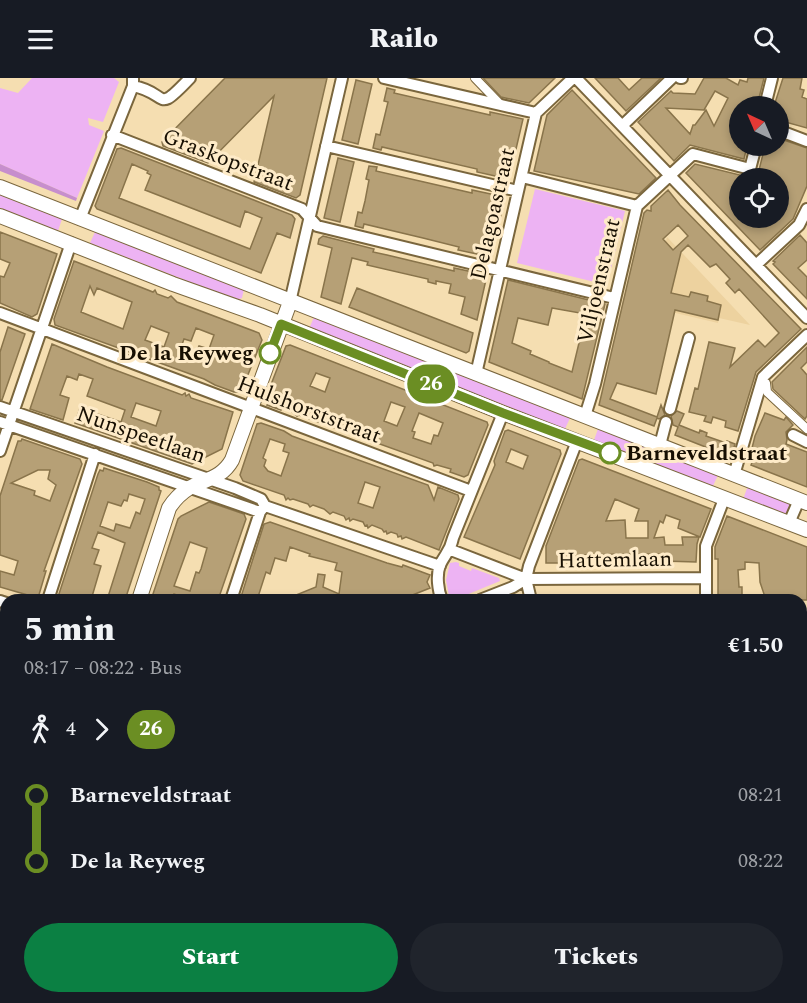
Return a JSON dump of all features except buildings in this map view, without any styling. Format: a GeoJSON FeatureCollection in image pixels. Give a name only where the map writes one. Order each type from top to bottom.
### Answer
{"type":"FeatureCollection","features":[{"type":"Feature","properties":{"kind":"street"},"geometry":{"type":"LineString","coordinates":[[80,219],[133,82],[158,99],[165,100],[171,98],[190,78]]}},
{"type":"Feature","properties":{"kind":"street"},"geometry":{"type":"LineString","coordinates":[[141,594],[169,508],[189,488],[211,480],[227,469],[232,460],[290,302],[342,78]]}},
{"type":"Feature","properties":{"kind":"street"},"geometry":{"type":"LineString","coordinates":[[384,78],[410,81],[536,113],[574,78],[623,125],[807,318]]}},
{"type":"Feature","properties":{"kind":"street"},"geometry":{"type":"LineString","coordinates":[[475,78],[502,105]]}},
{"type":"Feature","properties":{"kind":"street"},"geometry":{"type":"LineString","coordinates":[[623,125],[672,78]]}},
{"type":"Feature","properties":{"kind":"street"},"geometry":{"type":"LineString","coordinates":[[768,96],[772,78]]}},
{"type":"Feature","properties":{"kind":"street","name":"Delagoastraat"},"geometry":{"type":"LineString","coordinates":[[476,374],[536,113]]}},
{"type":"Feature","properties":{"kind":"street"},"geometry":{"type":"LineString","coordinates":[[789,134],[807,141]]}},
{"type":"Feature","properties":{"kind":"street","name":"Graskopstraat"},"geometry":{"type":"LineString","coordinates":[[112,135],[302,209],[317,226],[614,298]]}},
{"type":"Feature","properties":{"kind":"street"},"geometry":{"type":"LineString","coordinates":[[326,146],[518,191]]}},
{"type":"Feature","properties":{"kind":"street","name":"Viljoenstraat"},"geometry":{"type":"LineString","coordinates":[[585,416],[637,206],[693,154],[750,169],[753,156]]}},
{"type":"Feature","properties":{"kind":"street"},"geometry":{"type":"LineString","coordinates":[[522,177],[637,206]]}},
{"type":"Feature","properties":{"kind":"street"},"geometry":{"type":"LineString","coordinates":[[0,187],[803,501],[789,523]]}},
{"type":"Feature","properties":{"kind":"street"},"geometry":{"type":"LineString","coordinates":[[756,265],[803,229],[807,208]]}},
{"type":"Feature","properties":{"kind":"street"},"geometry":{"type":"LineString","coordinates":[[0,216],[807,530]]}},
{"type":"Feature","properties":{"kind":"street"},"geometry":{"type":"LineString","coordinates":[[0,451],[4,424],[13,411],[71,243]]}},
{"type":"Feature","properties":{"kind":"street"},"geometry":{"type":"LineString","coordinates":[[237,307],[242,305],[248,295],[246,284]]}},
{"type":"Feature","properties":{"kind":"street","name":"Hulshorststraat"},"geometry":{"type":"LineString","coordinates":[[0,313],[471,491]]}},
{"type":"Feature","properties":{"kind":"street"},"geometry":{"type":"LineString","coordinates":[[734,475],[763,377],[807,335]]}},
{"type":"Feature","properties":{"kind":"street"},"geometry":{"type":"LineString","coordinates":[[670,409],[689,338]]}},
{"type":"Feature","properties":{"kind":"street"},"geometry":{"type":"LineString","coordinates":[[762,382],[766,383],[767,392],[807,429]]}},
{"type":"Feature","properties":{"kind":"street","name":"Nunspeetlaan"},"geometry":{"type":"LineString","coordinates":[[0,407],[261,499],[262,509]]}},
{"type":"Feature","properties":{"kind":"street"},"geometry":{"type":"LineString","coordinates":[[438,594],[440,566],[451,550],[453,538],[503,413]]}},
{"type":"Feature","properties":{"kind":"street"},"geometry":{"type":"LineString","coordinates":[[660,445],[666,422]]}},
{"type":"Feature","properties":{"kind":"street","name":"Nunspeetlaan"},"geometry":{"type":"LineString","coordinates":[[4,424],[189,488],[440,566]]}},
{"type":"Feature","properties":{"kind":"street"},"geometry":{"type":"LineString","coordinates":[[793,435],[807,442]]}},
{"type":"Feature","properties":{"kind":"street"},"geometry":{"type":"LineString","coordinates":[[530,594],[526,579],[528,566],[578,441]]}},
{"type":"Feature","properties":{"kind":"street"},"geometry":{"type":"LineString","coordinates":[[50,594],[95,454]]}},
{"type":"Feature","properties":{"kind":"street"},"geometry":{"type":"LineString","coordinates":[[706,594],[706,546],[724,498]]}},
{"type":"Feature","properties":{"kind":"street"},"geometry":{"type":"LineString","coordinates":[[233,594],[262,509]]}},
{"type":"Feature","properties":{"kind":"street","name":"Hattemlaan"},"geometry":{"type":"LineString","coordinates":[[451,550],[526,579],[705,578]]}},
{"type":"Feature","properties":{"kind":"street","name":"Hattemlaan"},"geometry":{"type":"LineString","coordinates":[[495,594],[526,579]]}},
{"type":"Feature","properties":{"kind":"shaded area"},"geometry":{"type":"Polygon","coordinates":[[[32,78],[114,78],[119,82],[103,122],[88,118],[89,125],[104,131],[77,198],[0,164],[0,88],[18,93],[32,78]]]}},
{"type":"Feature","properties":{"kind":"shaded area"},"geometry":{"type":"Polygon","coordinates":[[[0,164],[77,198],[76,201],[0,171],[0,164]]]}},
{"type":"Feature","properties":{"kind":"shaded area"},"geometry":{"type":"Polygon","coordinates":[[[535,189],[625,211],[607,285],[517,263],[535,189]]]}},
{"type":"Feature","properties":{"kind":"shaded area"},"geometry":{"type":"Polygon","coordinates":[[[0,195],[62,219],[58,231],[0,208],[0,195]]]}},
{"type":"Feature","properties":{"kind":"shaded area"},"geometry":{"type":"Polygon","coordinates":[[[95,232],[244,289],[242,298],[236,300],[90,243],[95,232]]]}},
{"type":"Feature","properties":{"kind":"shaded area"},"geometry":{"type":"Polygon","coordinates":[[[667,237],[750,325],[719,318],[718,323],[650,307],[667,237]]]}},
{"type":"Feature","properties":{"kind":"shaded area"},"geometry":{"type":"Polygon","coordinates":[[[314,317],[423,356],[422,360],[570,418],[565,429],[309,329],[314,317]]]}},
{"type":"Feature","properties":{"kind":"shaded area"},"geometry":{"type":"Polygon","coordinates":[[[598,429],[718,475],[713,486],[594,440],[598,429]]]}},
{"type":"Feature","properties":{"kind":"shaded area"},"geometry":{"type":"Polygon","coordinates":[[[749,483],[790,500],[791,510],[783,516],[742,502],[749,483]]]}},
{"type":"Feature","properties":{"kind":"shaded area"},"geometry":{"type":"Polygon","coordinates":[[[450,563],[459,563],[459,566],[471,571],[472,568],[499,578],[500,581],[469,594],[449,594],[446,580],[450,563]]]}},
{"type":"Feature","properties":{"kind":"bus line","name":"26"},"geometry":{"type":"LineString","coordinates":[[270,353],[281,324],[503,413],[610,453]]}},
{"type":"Feature","properties":{"kind":"place","name":"De la Reyweg"},"geometry":{"type":"Point","coordinates":[270,353]}},
{"type":"Feature","properties":{"kind":"place","name":"Barneveldstraat"},"geometry":{"type":"Point","coordinates":[610,453]}}]}
